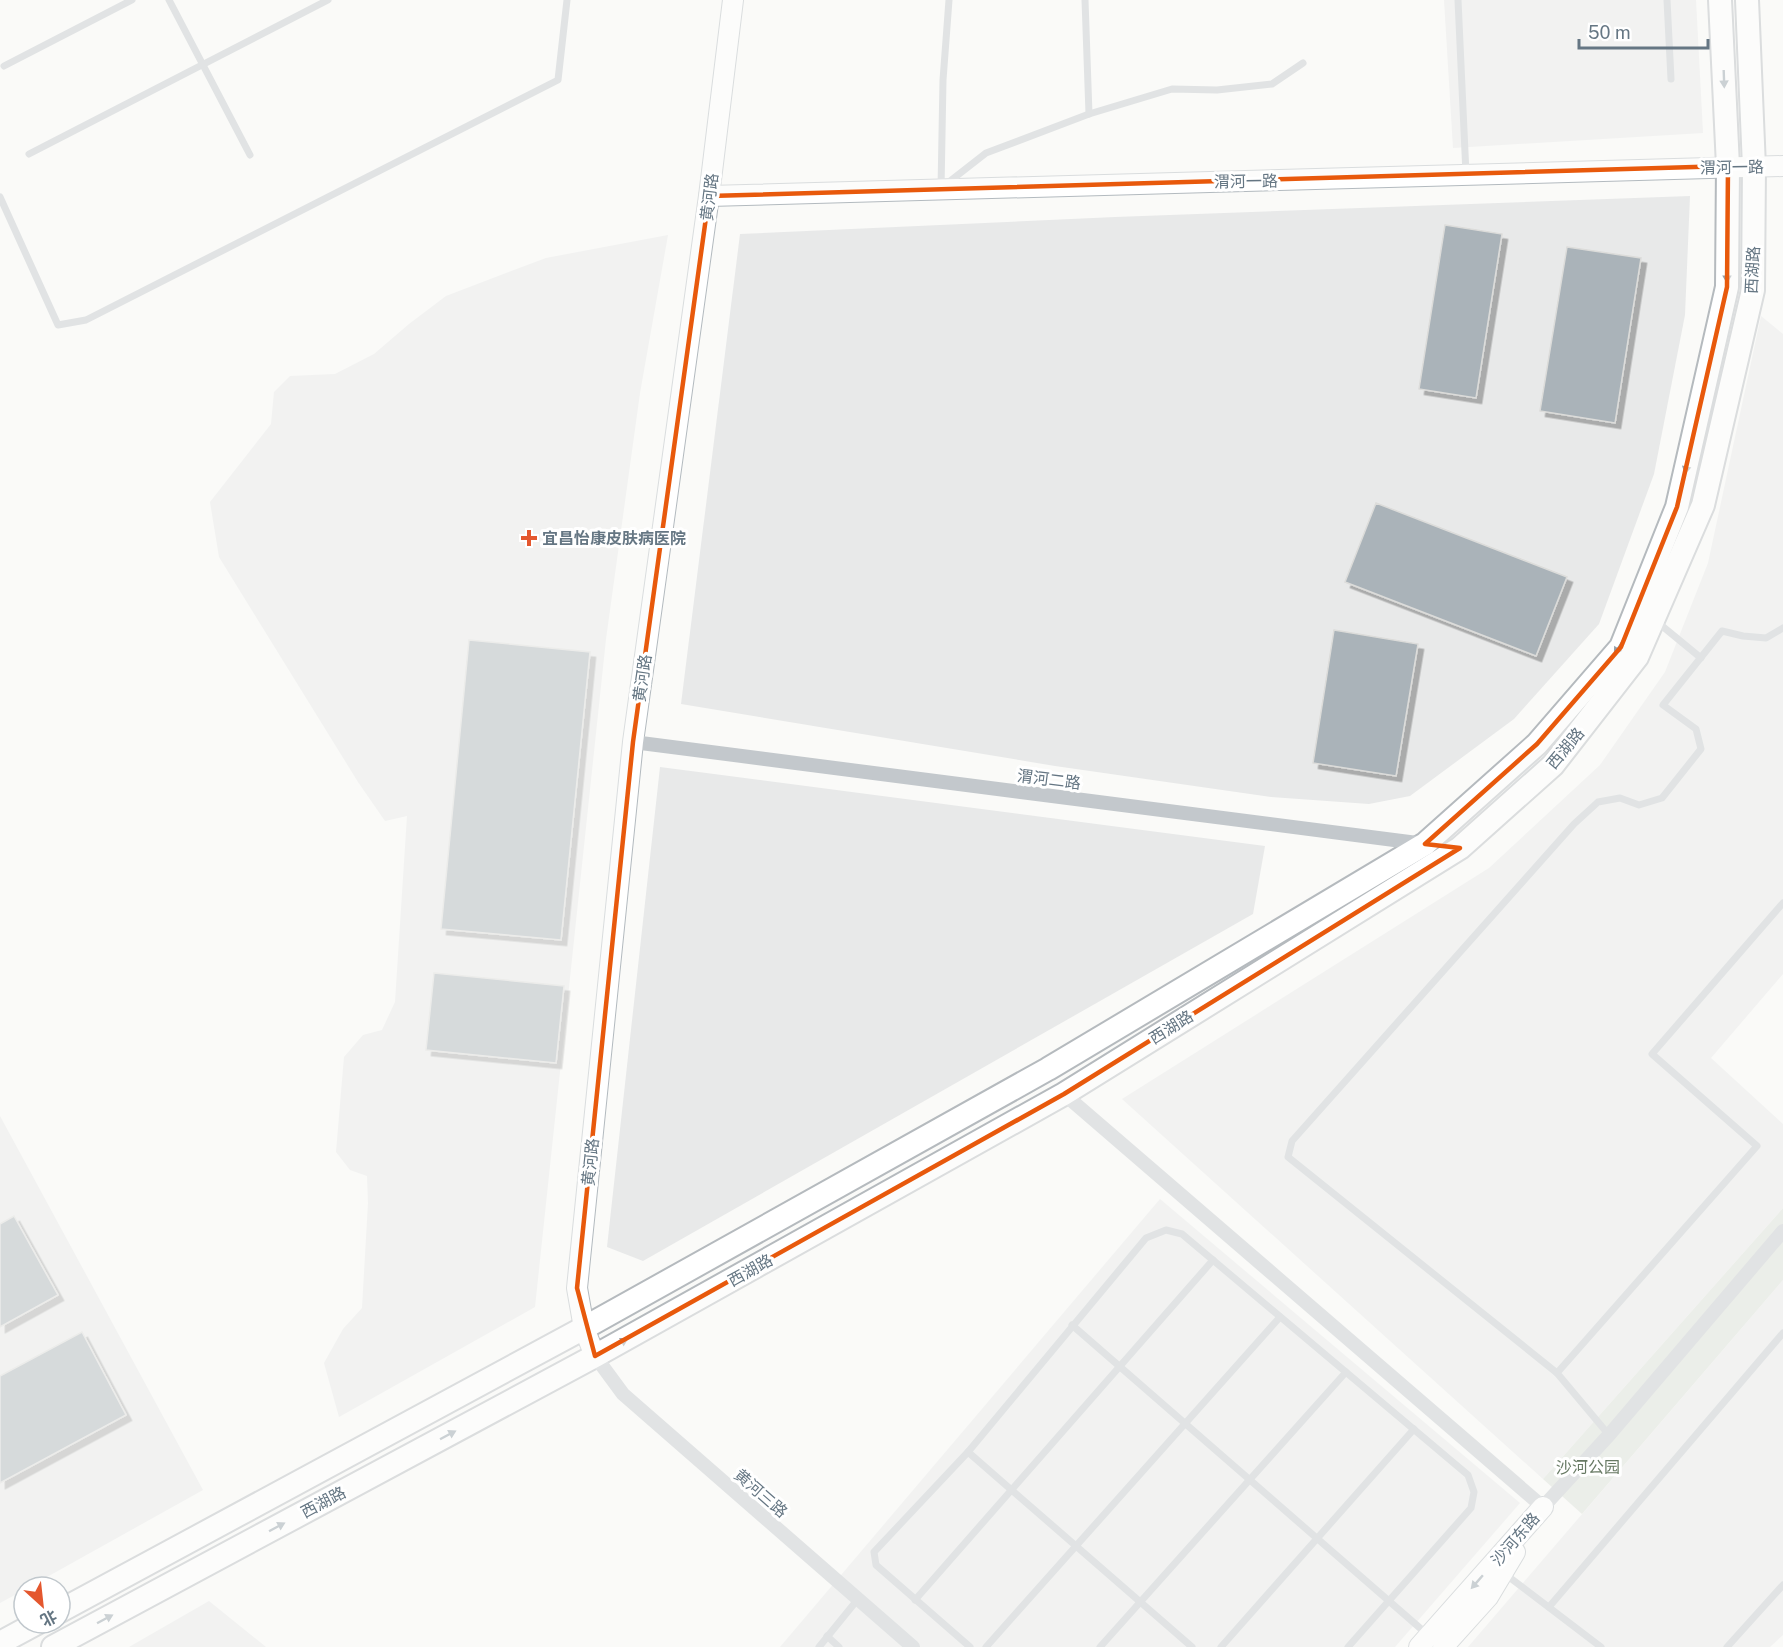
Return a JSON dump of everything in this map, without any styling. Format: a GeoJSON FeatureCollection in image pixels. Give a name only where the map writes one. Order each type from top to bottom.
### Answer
{"type":"FeatureCollection","features":[{"type":"Feature","properties":{"kind":"main road","name":"黄河路"},"geometry":{"type":"LineString","coordinates":[[595,1356],[584,1328],[577,1288],[633,742],[709,196],[732,0]]}},
{"type":"Feature","properties":{"kind":"main road","name":"西湖路"},"geometry":{"type":"LineString","coordinates":[[53,1647],[595,1356],[1064,1094],[1460,848],[1553,765],[1637,657],[1646,613],[1677,507],[1727,287],[1728,166],[1720,0]]}},
{"type":"Feature","properties":{"kind":"main road","name":"西湖路"},"geometry":{"type":"LineString","coordinates":[[72,1605],[584,1328],[1048,1069],[1425,844],[1538,744],[1621,647],[1646,613],[1703,505],[1753,290],[1754,167],[1747,0]]}},
{"type":"Feature","properties":{"kind":"main road","name":"渭河一路"},"geometry":{"type":"LineString","coordinates":[[709,196],[1783,166]]}},
{"type":"Feature","properties":{"kind":"main road","name":"沙河东路"},"geometry":{"type":"LineString","coordinates":[[1433,1644],[1488,1597],[1543,1507]]}},
{"type":"Feature","properties":{"kind":"main road","name":"沙河东路"},"geometry":{"type":"LineString","coordinates":[[1433,1644],[1543,1507]]}},
{"type":"Feature","properties":{"kind":"main road"},"geometry":{"type":"LineString","coordinates":[[0,1643],[15,1635]]}},
{"type":"Feature","properties":{"kind":"street","name":"渭河二路"},"geometry":{"type":"LineString","coordinates":[[633,742],[1460,848]]}},
{"type":"Feature","properties":{"kind":"street"},"geometry":{"type":"LineString","coordinates":[[1064,1094],[1543,1507],[1609,1435],[1783,1231]]}},
{"type":"Feature","properties":{"kind":"street","name":"黄河三路"},"geometry":{"type":"LineString","coordinates":[[595,1356],[623,1394],[913,1647]]}},
{"type":"Feature","properties":{"kind":"lane"},"geometry":{"type":"LineString","coordinates":[[4,66],[132,0]]}},
{"type":"Feature","properties":{"kind":"lane"},"geometry":{"type":"LineString","coordinates":[[169,0],[250,155]]}},
{"type":"Feature","properties":{"kind":"lane"},"geometry":{"type":"LineString","coordinates":[[29,154],[328,0]]}},
{"type":"Feature","properties":{"kind":"lane"},"geometry":{"type":"LineString","coordinates":[[0,197],[58,326],[86,321],[558,80],[567,0]]}},
{"type":"Feature","properties":{"kind":"lane"},"geometry":{"type":"LineString","coordinates":[[941,189],[943,80],[949,0]]}},
{"type":"Feature","properties":{"kind":"lane"},"geometry":{"type":"LineString","coordinates":[[1085,0],[1089,114]]}},
{"type":"Feature","properties":{"kind":"lane"},"geometry":{"type":"LineString","coordinates":[[1458,0],[1466,175]]}},
{"type":"Feature","properties":{"kind":"lane"},"geometry":{"type":"LineString","coordinates":[[1667,0],[1671,79]]}},
{"type":"Feature","properties":{"kind":"lane"},"geometry":{"type":"LineString","coordinates":[[941,189],[986,153],[1089,114],[1172,89],[1217,90],[1272,84],[1304,63]]}},
{"type":"Feature","properties":{"kind":"lane"},"geometry":{"type":"LineString","coordinates":[[1646,613],[1701,658]]}},
{"type":"Feature","properties":{"kind":"lane"},"geometry":{"type":"LineString","coordinates":[[1609,1435],[1557,1373],[1288,1157],[1292,1141],[1574,824],[1598,802],[1620,798],[1639,805],[1662,798],[1701,749],[1696,729],[1663,705],[1722,631],[1766,638],[1783,628]]}},
{"type":"Feature","properties":{"kind":"lane"},"geometry":{"type":"LineString","coordinates":[[1557,1373],[1757,1146],[1652,1054],[1783,903]]}},
{"type":"Feature","properties":{"kind":"lane"},"geometry":{"type":"LineString","coordinates":[[970,1647],[876,1565],[874,1552],[968,1452],[1146,1238],[1166,1230],[1182,1234],[1468,1475],[1474,1492],[1471,1508],[1348,1647]]}},
{"type":"Feature","properties":{"kind":"lane"},"geometry":{"type":"LineString","coordinates":[[915,1600],[1213,1260]]}},
{"type":"Feature","properties":{"kind":"lane"},"geometry":{"type":"LineString","coordinates":[[986,1647],[1280,1317]]}},
{"type":"Feature","properties":{"kind":"lane"},"geometry":{"type":"LineString","coordinates":[[1072,1325],[1389,1601],[1433,1644]]}},
{"type":"Feature","properties":{"kind":"lane"},"geometry":{"type":"LineString","coordinates":[[1549,1607],[1783,1333]]}},
{"type":"Feature","properties":{"kind":"lane"},"geometry":{"type":"LineString","coordinates":[[1100,1647],[1346,1372]]}},
{"type":"Feature","properties":{"kind":"lane"},"geometry":{"type":"LineString","coordinates":[[1221,1647],[1414,1429]]}},
{"type":"Feature","properties":{"kind":"lane"},"geometry":{"type":"LineString","coordinates":[[968,1452],[1192,1647]]}},
{"type":"Feature","properties":{"kind":"lane"},"geometry":{"type":"LineString","coordinates":[[1503,1573],[1601,1647]]}},
{"type":"Feature","properties":{"kind":"lane"},"geometry":{"type":"LineString","coordinates":[[1727,1647],[1783,1585]]}},
{"type":"Feature","properties":{"kind":"lane"},"geometry":{"type":"LineString","coordinates":[[819,1647],[858,1599]]}},
{"type":"Feature","properties":{"kind":"lane"},"geometry":{"type":"LineString","coordinates":[[827,1636],[839,1647]]}},
{"type":"Feature","properties":{"kind":"highlighted area"},"geometry":{"type":"Polygon","coordinates":[[[1728,166],[1727,287],[1677,507],[1621,647],[1537,744],[1425,844],[1460,848],[1064,1094],[595,1356],[577,1288],[633,742],[709,196],[1728,166]]]}},
{"type":"Feature","properties":{"kind":"shaded area"},"geometry":{"type":"Polygon","coordinates":[[[1444,0],[1696,0],[1703,133],[1453,148],[1444,0]]]}},
{"type":"Feature","properties":{"kind":"shaded area"},"geometry":{"type":"Polygon","coordinates":[[[1690,196],[1685,315],[1654,474],[1599,624],[1514,719],[1410,796],[1369,804],[1271,797],[1055,766],[681,704],[740,234],[1115,217],[1690,196]]]}},
{"type":"Feature","properties":{"kind":"shaded area"},"geometry":{"type":"Polygon","coordinates":[[[668,235],[640,393],[606,639],[535,1307],[339,1417],[324,1363],[343,1329],[362,1308],[368,1203],[367,1176],[350,1170],[336,1152],[344,1057],[363,1035],[382,1030],[395,1002],[407,816],[385,821],[358,782],[219,557],[210,502],[271,424],[274,392],[290,376],[335,374],[374,354],[446,296],[546,258],[668,235]]]}},
{"type":"Feature","properties":{"kind":"shaded area"},"geometry":{"type":"Polygon","coordinates":[[[1761,316],[1783,334],[1783,974],[1711,1058],[1783,1124],[1783,1208],[1543,1479],[1122,1099],[1489,868],[1600,765],[1665,672],[1708,563],[1761,316]]]}},
{"type":"Feature","properties":{"kind":"shaded area"},"geometry":{"type":"Polygon","coordinates":[[[660,767],[1265,846],[1253,914],[643,1261],[607,1247],[660,767]]]}},
{"type":"Feature","properties":{"kind":"shaded area"},"geometry":{"type":"Polygon","coordinates":[[[0,1116],[203,1490],[51,1575],[12,1575],[12,1596],[0,1603],[0,1116]]]}},
{"type":"Feature","properties":{"kind":"shaded area"},"geometry":{"type":"Polygon","coordinates":[[[1160,1199],[1520,1503],[1395,1647],[780,1647],[1160,1199]]]}},
{"type":"Feature","properties":{"kind":"shaded area"},"geometry":{"type":"Polygon","coordinates":[[[1783,1280],[1783,1635],[1770,1647],[1468,1647],[1783,1280]]]}},
{"type":"Feature","properties":{"kind":"shaded area"},"geometry":{"type":"Polygon","coordinates":[[[209,1601],[266,1647],[129,1647],[209,1601]]]}},
{"type":"Feature","properties":{"kind":"green space","name":"沙河公园"},"geometry":{"type":"Polygon","coordinates":[[[1783,1208],[1783,1280],[1582,1514],[1543,1479],[1783,1208]]]}},
{"type":"Feature","properties":{"kind":"building"},"geometry":{"type":"Polygon","coordinates":[[[1445,225],[1502,234],[1476,398],[1419,389],[1445,225]]]}},
{"type":"Feature","properties":{"kind":"building"},"geometry":{"type":"Polygon","coordinates":[[[1567,247],[1641,258],[1615,423],[1540,411],[1567,247]]]}},
{"type":"Feature","properties":{"kind":"building"},"geometry":{"type":"Polygon","coordinates":[[[1376,503],[1567,577],[1536,656],[1345,582],[1376,503]]]}},
{"type":"Feature","properties":{"kind":"building"},"geometry":{"type":"Polygon","coordinates":[[[1334,630],[1418,644],[1396,776],[1313,763],[1334,630]]]}},
{"type":"Feature","properties":{"kind":"building"},"geometry":{"type":"Polygon","coordinates":[[[469,640],[590,652],[561,940],[441,929],[469,640]]]}},
{"type":"Feature","properties":{"kind":"building"},"geometry":{"type":"Polygon","coordinates":[[[434,973],[564,986],[556,1063],[426,1050],[434,973]]]}},
{"type":"Feature","properties":{"kind":"building"},"geometry":{"type":"Polygon","coordinates":[[[14,1216],[58,1295],[0,1327],[0,1224],[14,1216]]]}},
{"type":"Feature","properties":{"kind":"building"},"geometry":{"type":"Polygon","coordinates":[[[82,1332],[126,1415],[0,1483],[0,1376],[82,1332]]]}},
{"type":"Feature","properties":{"kind":"place","name":"宜昌怡康皮肤病医院"},"geometry":{"type":"Point","coordinates":[529,538]}}]}
